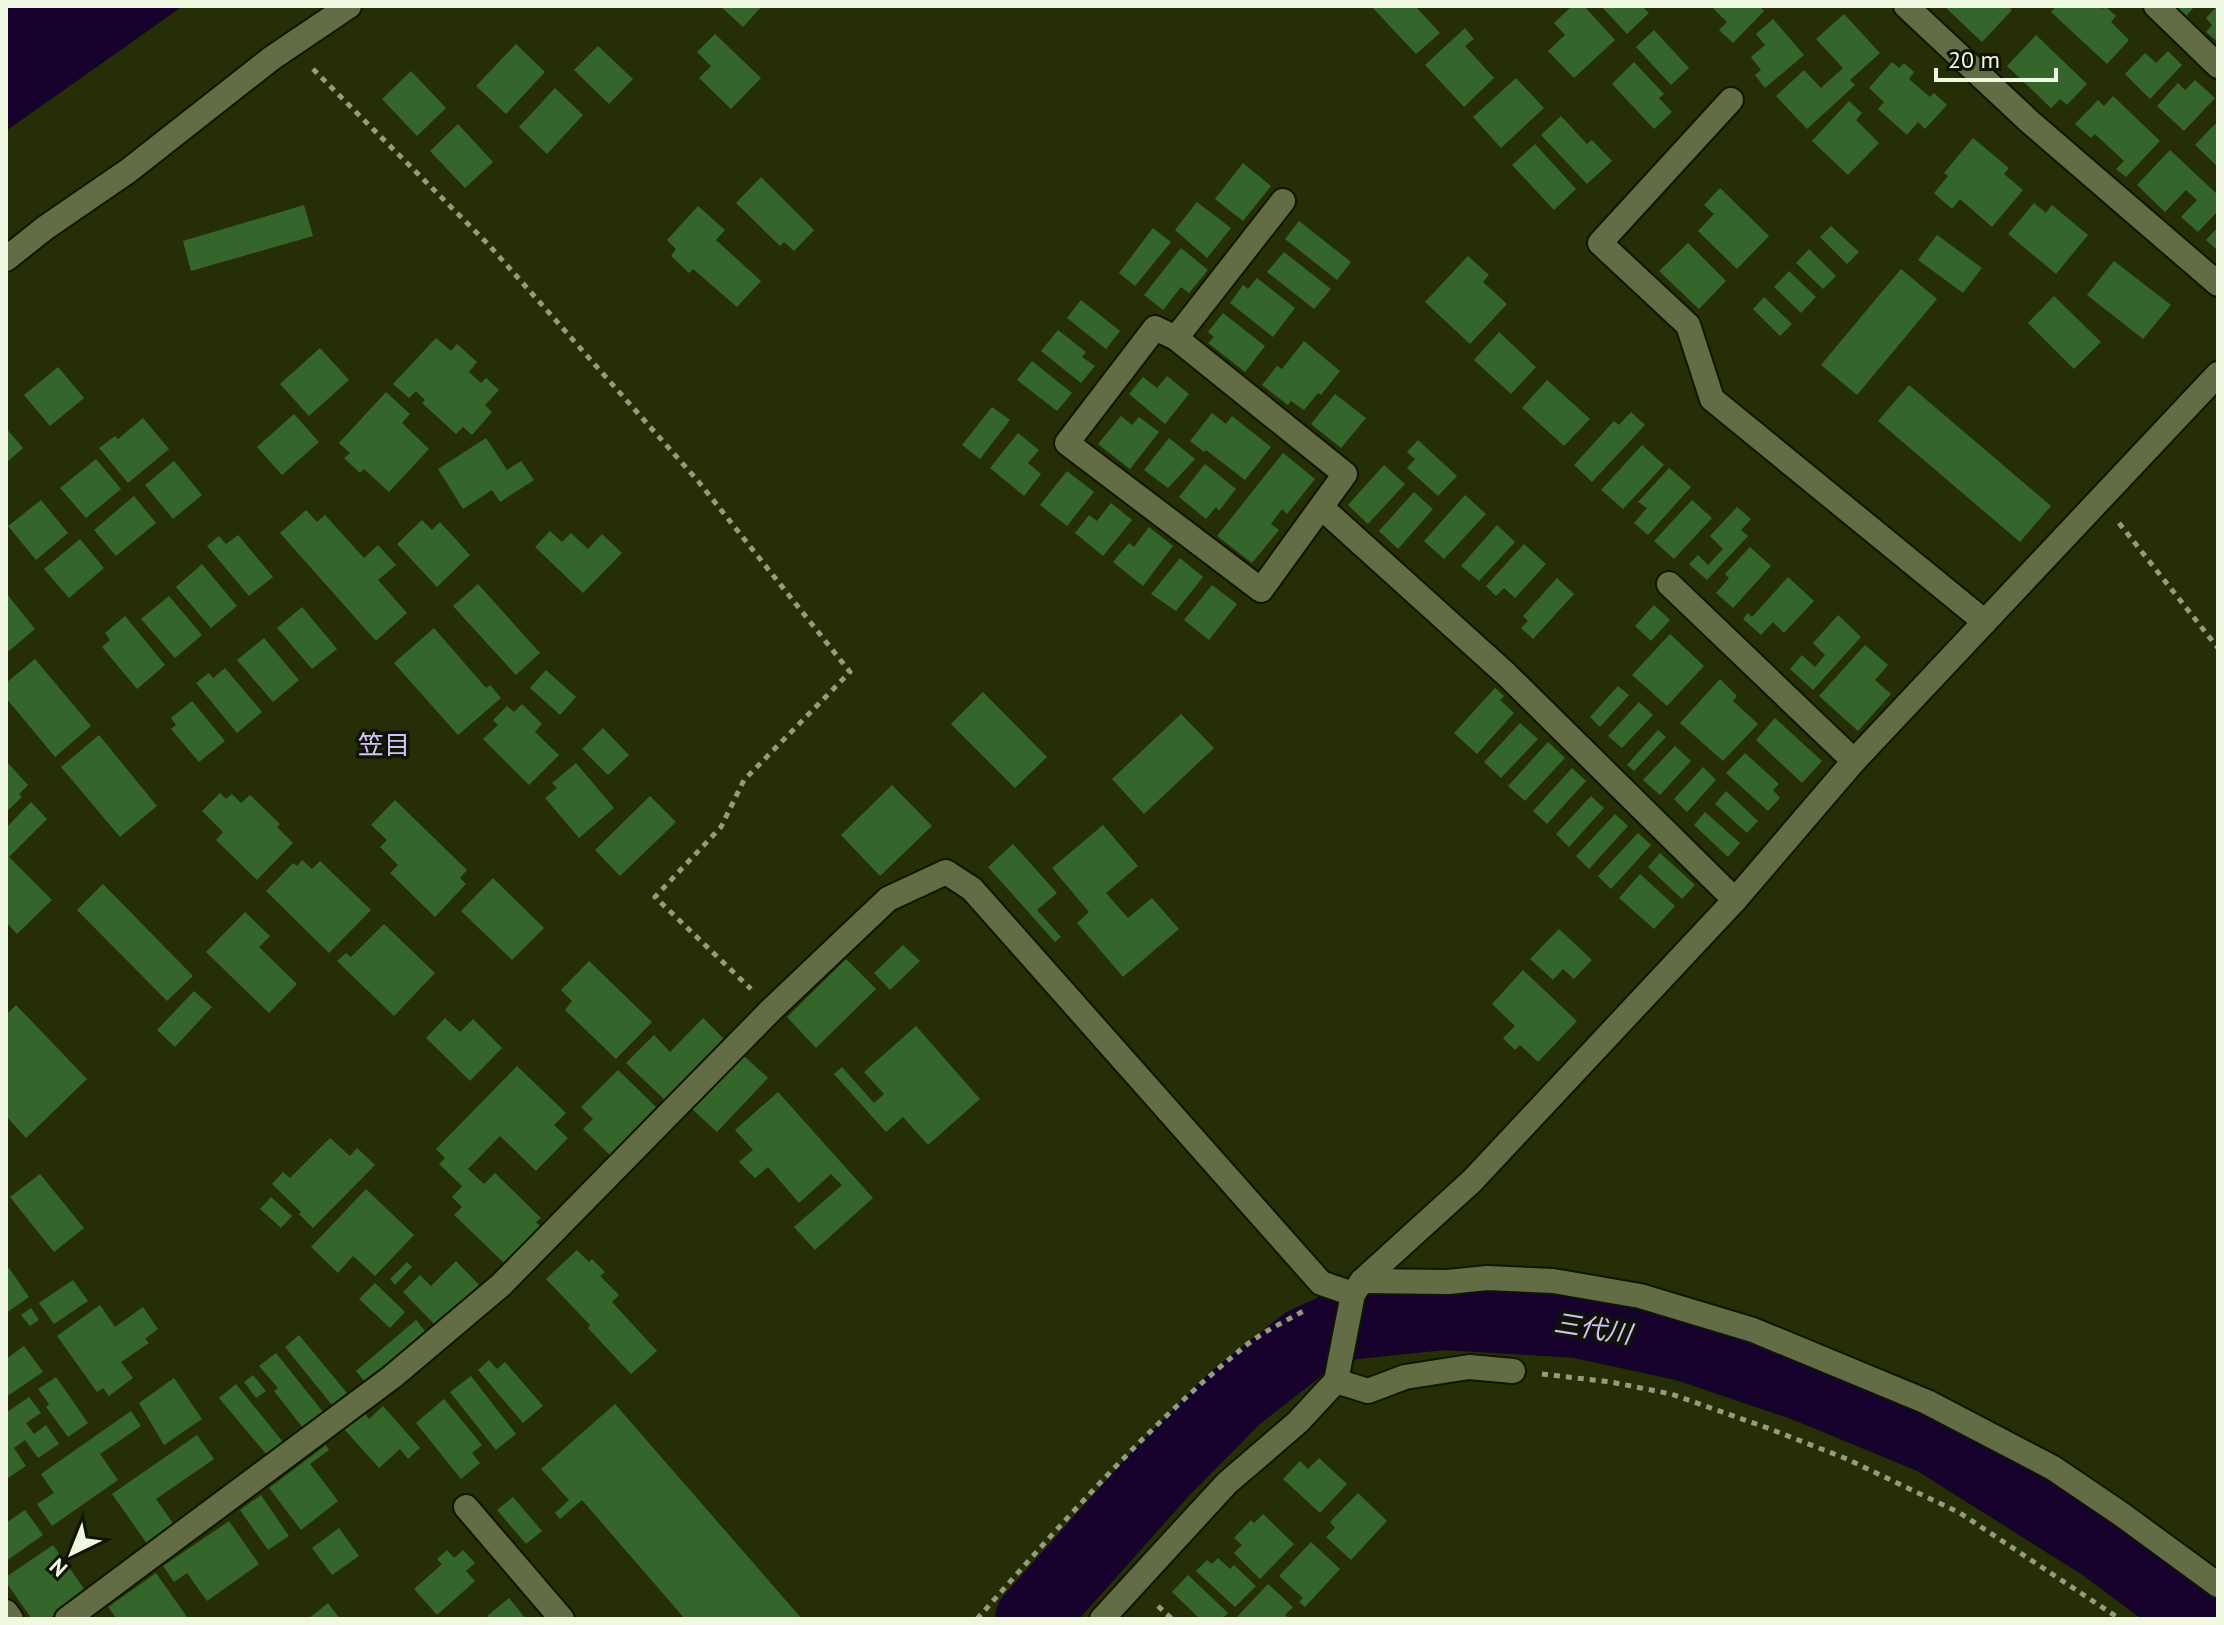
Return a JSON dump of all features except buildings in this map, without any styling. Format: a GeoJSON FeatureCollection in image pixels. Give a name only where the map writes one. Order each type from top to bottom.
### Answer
{"type":"FeatureCollection","features":[{"type":"Feature","properties":{"kind":"street"},"geometry":{"type":"LineString","coordinates":[[6,259],[128,171],[290,46],[349,6]]}},
{"type":"Feature","properties":{"kind":"street"},"geometry":{"type":"LineString","coordinates":[[1906,6],[2030,122],[2218,284]]}},
{"type":"Feature","properties":{"kind":"street"},"geometry":{"type":"LineString","coordinates":[[2156,6],[2218,66]]}},
{"type":"Feature","properties":{"kind":"street"},"geometry":{"type":"LineString","coordinates":[[1731,100],[1600,243],[1688,325],[1712,399],[1985,622]]}},
{"type":"Feature","properties":{"kind":"street"},"geometry":{"type":"LineString","coordinates":[[1176,338],[1283,201]]}},
{"type":"Feature","properties":{"kind":"street"},"geometry":{"type":"LineString","coordinates":[[1155,328],[1176,338],[1345,474],[1321,507],[1261,590],[1067,443],[1155,328]]}},
{"type":"Feature","properties":{"kind":"street"},"geometry":{"type":"LineString","coordinates":[[1102,1619],[1227,1483],[1298,1422],[1336,1381],[1358,1288],[1472,1181],[1735,900],[1854,761],[2218,374]]}},
{"type":"Feature","properties":{"kind":"street"},"geometry":{"type":"LineString","coordinates":[[1321,507],[1506,674],[1735,900]]}},
{"type":"Feature","properties":{"kind":"street"},"geometry":{"type":"LineString","coordinates":[[1669,584],[1854,761]]}},
{"type":"Feature","properties":{"kind":"street"},"geometry":{"type":"LineString","coordinates":[[67,1619],[392,1377],[501,1285],[771,1010],[888,899],[946,872],[972,889],[1321,1283],[1358,1288],[1487,1278],[1553,1281],[1640,1296],[1753,1330],[1927,1402],[2053,1468],[2218,1585]]}},
{"type":"Feature","properties":{"kind":"street"},"geometry":{"type":"LineString","coordinates":[[1336,1381],[1368,1391],[1405,1377],[1469,1367],[1513,1371]]}},
{"type":"Feature","properties":{"kind":"street"},"geometry":{"type":"LineString","coordinates":[[466,1507],[562,1619]]}},
{"type":"Feature","properties":{"kind":"street"},"geometry":{"type":"LineString","coordinates":[[6,1612],[11,1619]]}},
{"type":"Feature","properties":{"kind":"path"},"geometry":{"type":"LineString","coordinates":[[290,46],[499,257],[698,481],[850,672],[744,780],[721,827],[655,897],[771,1010]]}},
{"type":"Feature","properties":{"kind":"path"},"geometry":{"type":"LineString","coordinates":[[2100,500],[2218,648]]}},
{"type":"Feature","properties":{"kind":"path"},"geometry":{"type":"LineString","coordinates":[[977,1619],[1070,1514],[1168,1415],[1246,1345],[1313,1305],[1358,1288]]}},
{"type":"Feature","properties":{"kind":"path"},"geometry":{"type":"LineString","coordinates":[[1513,1371],[1611,1382],[1671,1394],[1847,1459],[1960,1513],[2120,1619]]}},
{"type":"Feature","properties":{"kind":"shaded area"},"geometry":{"type":"Polygon","coordinates":[[[6,6],[183,6],[6,131],[6,6]]]}},
{"type":"Feature","properties":{"kind":"waterway","name":"三代川"},"geometry":{"type":"LineString","coordinates":[[1031,1619],[1160,1474],[1235,1398],[1305,1343],[1347,1324],[1444,1314],[1578,1322],[1684,1345],[1803,1385],[1934,1439],[2101,1544],[2202,1619]]}},
{"type":"Feature","properties":{"kind":"district","name":"笠目"},"geometry":{"type":"Point","coordinates":[384,744]}}]}
